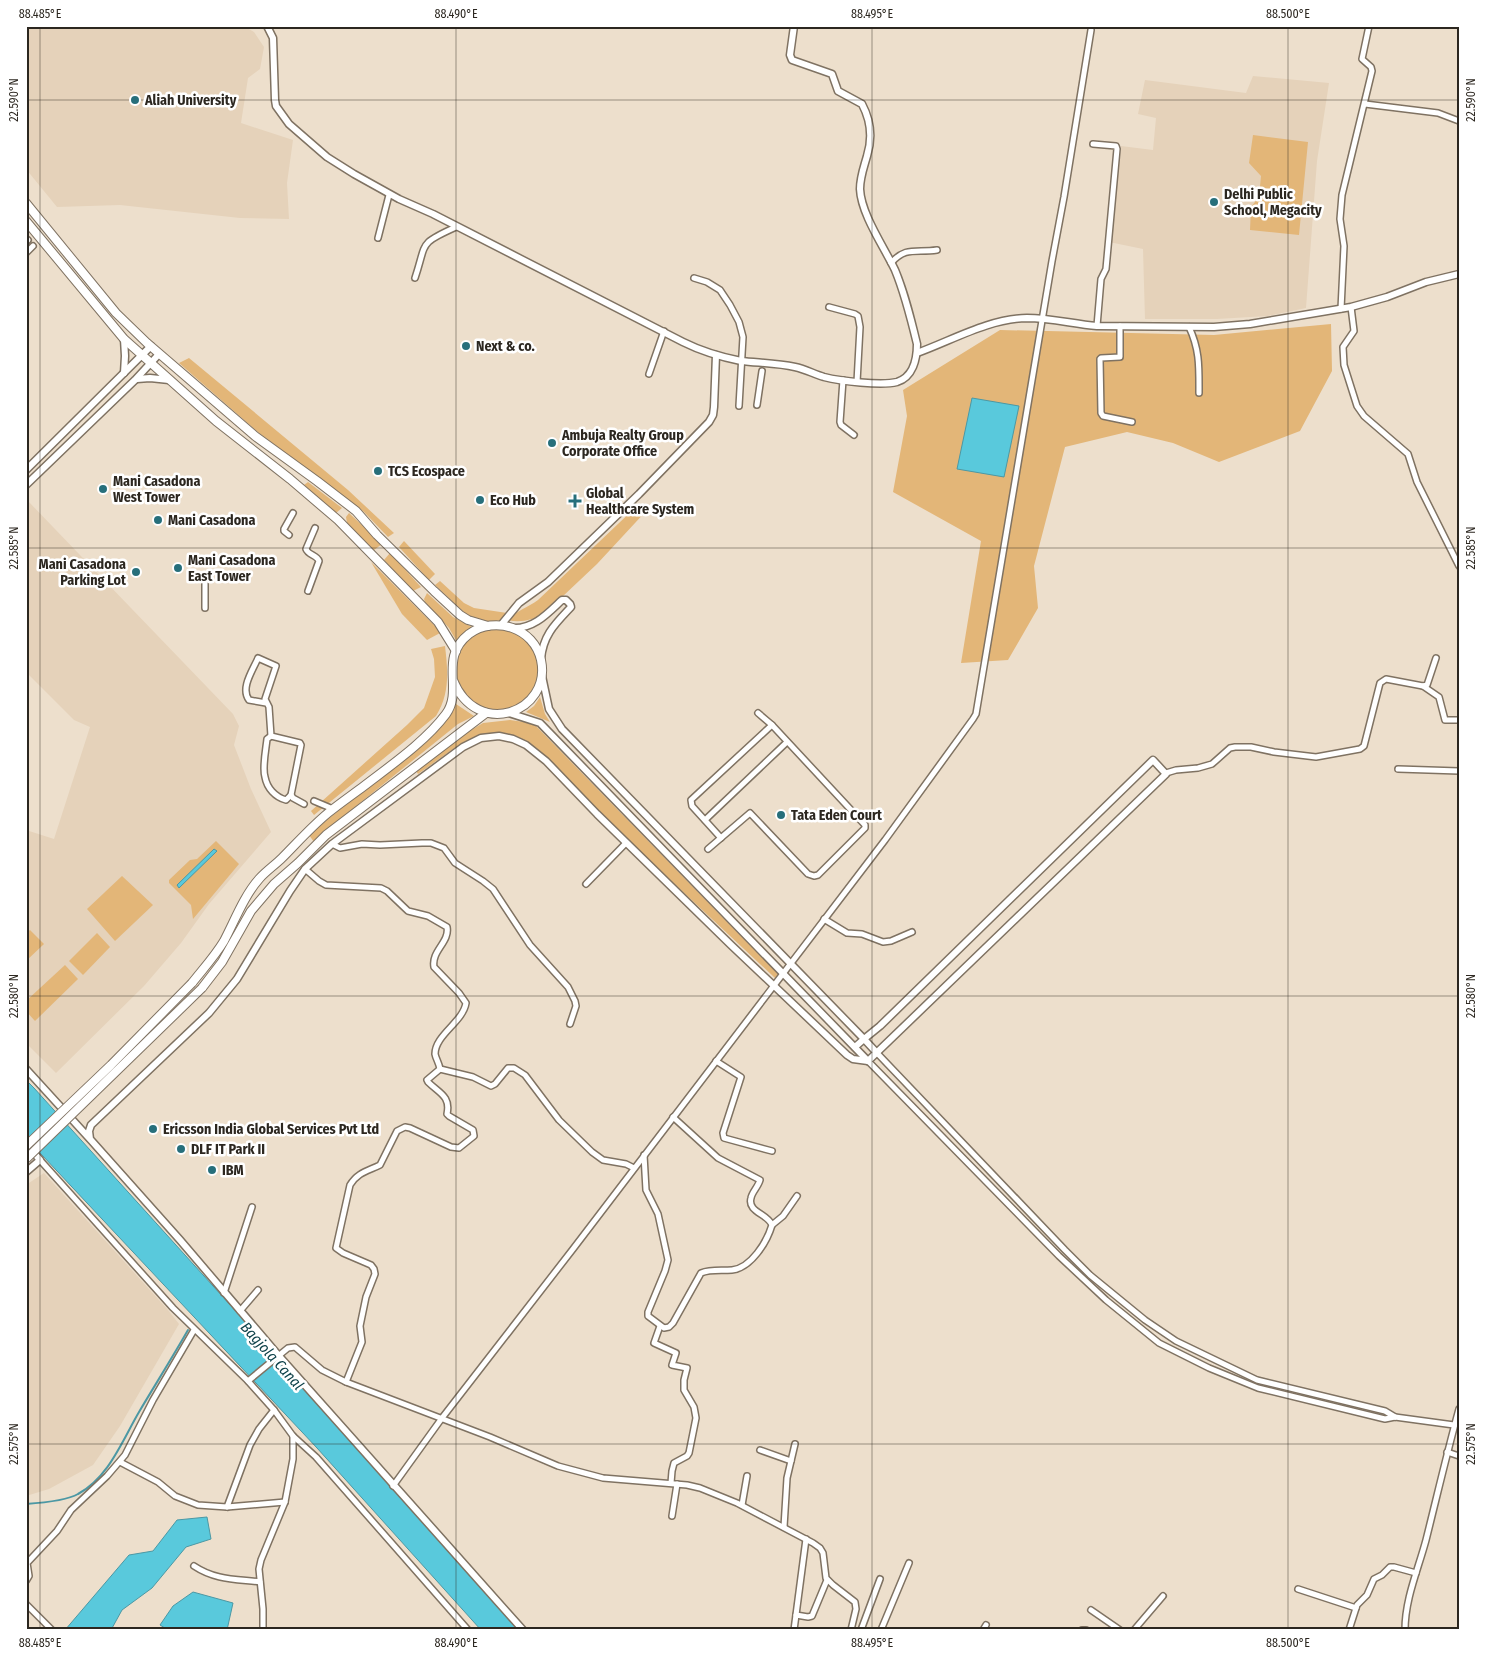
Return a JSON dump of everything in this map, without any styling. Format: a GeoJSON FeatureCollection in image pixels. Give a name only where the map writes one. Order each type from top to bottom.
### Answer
{"type":"FeatureCollection","features":[{"type":"Feature","properties":{"kind":"main road"},"geometry":{"type":"LineString","coordinates":[[26,203],[116,312],[151,346],[255,436],[356,511],[387,545],[460,615],[468,620],[488,626]]}},
{"type":"Feature","properties":{"kind":"main road"},"geometry":{"type":"LineString","coordinates":[[26,221],[124,339],[216,421],[290,479],[338,520],[438,622],[456,652]]}},
{"type":"Feature","properties":{"kind":"main road"},"geometry":{"type":"LineString","coordinates":[[26,1145],[111,1065],[192,983],[214,957],[250,892],[260,879],[333,809],[434,728],[447,713],[452,700],[452,671],[456,652],[461,642],[478,629],[501,625],[522,633],[531,640],[541,661],[542,675],[534,694],[528,703],[509,713],[486,713],[475,709],[458,692],[453,680]]}},
{"type":"Feature","properties":{"kind":"main road"},"geometry":{"type":"LineString","coordinates":[[26,1159],[202,988],[222,962],[251,911],[274,884],[326,834],[359,811],[486,713]]}},
{"type":"Feature","properties":{"kind":"street"},"geometry":{"type":"LineString","coordinates":[[267,26],[273,38],[276,106],[289,124],[327,157],[389,195],[691,346],[716,355],[763,367],[795,367],[824,377],[856,382],[897,382],[910,372],[917,353],[917,344],[909,310],[891,263],[861,198],[861,177],[869,151],[871,135],[870,122],[861,102],[838,91],[832,74],[792,60],[790,55],[794,26]]}},
{"type":"Feature","properties":{"kind":"street"},"geometry":{"type":"LineString","coordinates":[[1341,309],[1344,246],[1340,219],[1342,194],[1372,72],[1371,67],[1362,59],[1368,26]]}},
{"type":"Feature","properties":{"kind":"street"},"geometry":{"type":"LineString","coordinates":[[393,1486],[442,1418],[885,840],[976,714],[1091,30]]}},
{"type":"Feature","properties":{"kind":"street"},"geometry":{"type":"LineString","coordinates":[[1365,104],[1438,113],[1459,120]]}},
{"type":"Feature","properties":{"kind":"street"},"geometry":{"type":"LineString","coordinates":[[1093,144],[1116,146],[1117,148],[1106,269],[1102,279],[1097,326]]}},
{"type":"Feature","properties":{"kind":"street"},"geometry":{"type":"LineString","coordinates":[[378,238],[389,195]]}},
{"type":"Feature","properties":{"kind":"street"},"geometry":{"type":"LineString","coordinates":[[415,278],[425,244],[450,224]]}},
{"type":"Feature","properties":{"kind":"street"},"geometry":{"type":"LineString","coordinates":[[26,253],[33,246]]}},
{"type":"Feature","properties":{"kind":"street"},"geometry":{"type":"LineString","coordinates":[[891,263],[898,255],[906,252],[937,250]]}},
{"type":"Feature","properties":{"kind":"street"},"geometry":{"type":"LineString","coordinates":[[917,353],[981,327],[1026,318],[1043,318],[1097,326],[1189,327],[1250,324],[1351,307],[1387,297],[1426,282],[1459,274]]}},
{"type":"Feature","properties":{"kind":"street"},"geometry":{"type":"LineString","coordinates":[[694,278],[707,282],[720,290],[739,322],[743,337],[738,360],[739,406]]}},
{"type":"Feature","properties":{"kind":"street"},"geometry":{"type":"LineString","coordinates":[[829,306],[858,316],[860,327],[856,382]]}},
{"type":"Feature","properties":{"kind":"street"},"geometry":{"type":"LineString","coordinates":[[1351,307],[1354,330],[1343,347],[1344,364],[1354,399],[1364,416],[1408,454],[1417,482],[1459,566]]}},
{"type":"Feature","properties":{"kind":"street"},"geometry":{"type":"LineString","coordinates":[[1120,326],[1120,357],[1101,358],[1100,360],[1101,413],[1103,416],[1132,422]]}},
{"type":"Feature","properties":{"kind":"street"},"geometry":{"type":"LineString","coordinates":[[1189,327],[1198,352],[1199,393]]}},
{"type":"Feature","properties":{"kind":"street"},"geometry":{"type":"LineString","coordinates":[[649,374],[664,331]]}},
{"type":"Feature","properties":{"kind":"street"},"geometry":{"type":"LineString","coordinates":[[124,339],[124,374]]}},
{"type":"Feature","properties":{"kind":"street"},"geometry":{"type":"LineString","coordinates":[[26,470],[151,346]]}},
{"type":"Feature","properties":{"kind":"street"},"geometry":{"type":"LineString","coordinates":[[26,486],[152,364],[160,354]]}},
{"type":"Feature","properties":{"kind":"street"},"geometry":{"type":"LineString","coordinates":[[501,625],[519,603],[548,582],[710,422],[714,407],[716,355]]}},
{"type":"Feature","properties":{"kind":"street"},"geometry":{"type":"LineString","coordinates":[[757,406],[763,367]]}},
{"type":"Feature","properties":{"kind":"street"},"geometry":{"type":"LineString","coordinates":[[135,380],[150,378],[171,381]]}},
{"type":"Feature","properties":{"kind":"street"},"geometry":{"type":"LineString","coordinates":[[843,380],[840,422],[841,425],[854,435]]}},
{"type":"Feature","properties":{"kind":"street"},"geometry":{"type":"LineString","coordinates":[[289,535],[284,529],[294,513]]}},
{"type":"Feature","properties":{"kind":"street"},"geometry":{"type":"LineString","coordinates":[[308,591],[319,561],[318,558],[306,549],[314,528]]}},
{"type":"Feature","properties":{"kind":"street"},"geometry":{"type":"LineString","coordinates":[[205,583],[205,608]]}},
{"type":"Feature","properties":{"kind":"street"},"geometry":{"type":"LineString","coordinates":[[512,628],[520,628],[532,624],[562,600],[566,600],[570,604],[571,607],[545,639],[541,661]]}},
{"type":"Feature","properties":{"kind":"street"},"geometry":{"type":"LineString","coordinates":[[266,703],[249,700],[246,696],[246,685],[258,658],[276,666],[265,699],[269,707],[270,736],[267,739],[264,776],[271,790],[279,798],[286,800],[292,795],[301,744],[270,736]]}},
{"type":"Feature","properties":{"kind":"street"},"geometry":{"type":"LineString","coordinates":[[1423,686],[1427,685],[1436,658]]}},
{"type":"Feature","properties":{"kind":"street"},"geometry":{"type":"LineString","coordinates":[[542,675],[549,709],[562,729],[1090,1274],[1145,1320],[1176,1341],[1257,1380],[1385,1411],[1395,1417]]}},
{"type":"Feature","properties":{"kind":"street"},"geometry":{"type":"LineString","coordinates":[[1166,773],[1212,764],[1230,748],[1235,747],[1251,747],[1316,757],[1360,749],[1364,746],[1382,681],[1389,679],[1423,686],[1439,697],[1445,720],[1459,720]]}},
{"type":"Feature","properties":{"kind":"street"},"geometry":{"type":"LineString","coordinates":[[509,713],[540,723],[1059,1256],[1106,1300],[1159,1343],[1209,1368],[1258,1388],[1385,1419],[1395,1417],[1454,1425]]}},
{"type":"Feature","properties":{"kind":"street"},"geometry":{"type":"LineString","coordinates":[[708,849],[750,813],[808,874],[814,876],[818,875],[864,830],[865,825],[772,725],[758,713]]}},
{"type":"Feature","properties":{"kind":"street"},"geometry":{"type":"LineString","coordinates":[[721,838],[692,806],[691,800],[772,725]]}},
{"type":"Feature","properties":{"kind":"street"},"geometry":{"type":"LineString","coordinates":[[90,1139],[89,1131],[91,1125],[209,1013],[225,995],[305,869],[332,844],[416,780],[463,747],[481,738],[499,736],[526,744],[546,761],[626,844],[853,1060],[868,1061],[1166,776],[1166,773]]}},
{"type":"Feature","properties":{"kind":"street"},"geometry":{"type":"LineString","coordinates":[[705,820],[787,742]]}},
{"type":"Feature","properties":{"kind":"street"},"geometry":{"type":"LineString","coordinates":[[856,1048],[1153,760],[1166,773]]}},
{"type":"Feature","properties":{"kind":"street"},"geometry":{"type":"LineString","coordinates":[[1398,770],[1459,771]]}},
{"type":"Feature","properties":{"kind":"street"},"geometry":{"type":"LineString","coordinates":[[410,771],[416,780]]}},
{"type":"Feature","properties":{"kind":"street"},"geometry":{"type":"LineString","coordinates":[[292,795],[293,798],[304,804]]}},
{"type":"Feature","properties":{"kind":"street"},"geometry":{"type":"LineString","coordinates":[[314,801],[333,809]]}},
{"type":"Feature","properties":{"kind":"street"},"geometry":{"type":"LineString","coordinates":[[332,844],[340,848],[362,844],[422,843],[444,848],[456,863],[493,889],[530,945],[568,987],[576,1006],[570,1024]]}},
{"type":"Feature","properties":{"kind":"street"},"geometry":{"type":"LineString","coordinates":[[586,884],[626,844]]}},
{"type":"Feature","properties":{"kind":"street"},"geometry":{"type":"LineString","coordinates":[[305,869],[326,885],[381,888],[387,891],[408,911],[428,916],[447,927],[447,934],[434,956],[434,967],[460,993],[466,1003],[463,1011],[437,1046],[435,1056],[440,1069]]}},
{"type":"Feature","properties":{"kind":"street"},"geometry":{"type":"LineString","coordinates":[[824,919],[847,932],[862,934],[884,942],[912,932]]}},
{"type":"Feature","properties":{"kind":"street"},"geometry":{"type":"LineString","coordinates":[[716,1061],[741,1077],[723,1133],[724,1138],[772,1151]]}},
{"type":"Feature","properties":{"kind":"street"},"geometry":{"type":"LineString","coordinates":[[26,1068],[180,1240],[393,1486],[523,1630]]}},
{"type":"Feature","properties":{"kind":"street"},"geometry":{"type":"LineString","coordinates":[[440,1069],[473,1078],[492,1086],[508,1068],[517,1069],[525,1074],[559,1120],[592,1152],[603,1160],[626,1164],[634,1168]]}},
{"type":"Feature","properties":{"kind":"street"},"geometry":{"type":"LineString","coordinates":[[346,1382],[362,1342],[360,1326],[366,1297],[375,1274],[371,1265],[336,1248],[350,1185],[354,1178],[361,1173],[380,1165],[400,1128],[410,1128],[451,1147],[459,1148],[474,1136],[473,1130],[447,1114],[447,1101],[428,1082],[429,1077],[440,1069]]}},
{"type":"Feature","properties":{"kind":"street"},"geometry":{"type":"LineString","coordinates":[[673,1117],[718,1158],[760,1180],[751,1197],[751,1206],[769,1219],[772,1225]]}},
{"type":"Feature","properties":{"kind":"street"},"geometry":{"type":"LineString","coordinates":[[26,1145],[173,1308],[248,1381],[274,1410],[293,1436],[316,1457],[468,1630]]}},
{"type":"Feature","properties":{"kind":"street"},"geometry":{"type":"LineString","coordinates":[[644,1154],[646,1190],[658,1214],[667,1254],[666,1271],[648,1312],[650,1319],[664,1328],[669,1327],[673,1323],[701,1273],[713,1270],[736,1270],[749,1264],[772,1225],[782,1216],[797,1196]]}},
{"type":"Feature","properties":{"kind":"street"},"geometry":{"type":"LineString","coordinates":[[26,1172],[40,1160]]}},
{"type":"Feature","properties":{"kind":"street"},"geometry":{"type":"LineString","coordinates":[[224,1293],[252,1206]]}},
{"type":"Feature","properties":{"kind":"street"},"geometry":{"type":"LineString","coordinates":[[240,1311],[258,1290]]}},
{"type":"Feature","properties":{"kind":"street"},"geometry":{"type":"LineString","coordinates":[[660,1326],[654,1344],[676,1353],[672,1365],[687,1368],[684,1390],[696,1412],[691,1447],[687,1456],[674,1464],[672,1471],[674,1483],[672,1516]]}},
{"type":"Feature","properties":{"kind":"street"},"geometry":{"type":"LineString","coordinates":[[26,1581],[29,1576],[27,1563],[57,1531],[71,1510],[107,1476],[129,1449],[153,1400],[194,1330]]}},
{"type":"Feature","properties":{"kind":"street"},"geometry":{"type":"LineString","coordinates":[[248,1381],[288,1348],[295,1347],[322,1370],[346,1382],[490,1437],[558,1466],[581,1473],[620,1480],[674,1483],[700,1488],[742,1505],[820,1548],[823,1553],[824,1570],[827,1580],[855,1602],[856,1609],[850,1630]]}},
{"type":"Feature","properties":{"kind":"street"},"geometry":{"type":"LineString","coordinates":[[227,1507],[250,1446],[259,1429],[274,1410]]}},
{"type":"Feature","properties":{"kind":"street"},"geometry":{"type":"LineString","coordinates":[[1405,1630],[1406,1612],[1426,1542],[1459,1410]]}},
{"type":"Feature","properties":{"kind":"street"},"geometry":{"type":"LineString","coordinates":[[262,1630],[263,1609],[259,1568],[285,1502],[293,1459],[293,1436]]}},
{"type":"Feature","properties":{"kind":"street"},"geometry":{"type":"LineString","coordinates":[[784,1527],[787,1478],[795,1444]]}},
{"type":"Feature","properties":{"kind":"street"},"geometry":{"type":"LineString","coordinates":[[760,1450],[791,1460]]}},
{"type":"Feature","properties":{"kind":"street"},"geometry":{"type":"LineString","coordinates":[[1447,1452],[1459,1456]]}},
{"type":"Feature","properties":{"kind":"street"},"geometry":{"type":"LineString","coordinates":[[120,1462],[151,1478],[168,1491],[188,1502],[207,1507],[285,1502]]}},
{"type":"Feature","properties":{"kind":"street"},"geometry":{"type":"LineString","coordinates":[[742,1505],[747,1476]]}},
{"type":"Feature","properties":{"kind":"street"},"geometry":{"type":"LineString","coordinates":[[794,1630],[806,1539]]}},
{"type":"Feature","properties":{"kind":"street"},"geometry":{"type":"LineString","coordinates":[[881,1630],[909,1563]]}},
{"type":"Feature","properties":{"kind":"street"},"geometry":{"type":"LineString","coordinates":[[194,1566],[205,1574],[260,1582]]}},
{"type":"Feature","properties":{"kind":"street"},"geometry":{"type":"LineString","coordinates":[[1349,1630],[1357,1605],[1367,1595],[1374,1579],[1390,1568],[1398,1568],[1416,1573]]}},
{"type":"Feature","properties":{"kind":"street"},"geometry":{"type":"LineString","coordinates":[[861,1630],[880,1578]]}},
{"type":"Feature","properties":{"kind":"street"},"geometry":{"type":"LineString","coordinates":[[796,1615],[812,1616],[827,1580]]}},
{"type":"Feature","properties":{"kind":"street"},"geometry":{"type":"LineString","coordinates":[[1298,1589],[1356,1608]]}},
{"type":"Feature","properties":{"kind":"street"},"geometry":{"type":"LineString","coordinates":[[1134,1630],[1163,1596]]}},
{"type":"Feature","properties":{"kind":"street"},"geometry":{"type":"LineString","coordinates":[[26,1604],[52,1630]]}},
{"type":"Feature","properties":{"kind":"street"},"geometry":{"type":"LineString","coordinates":[[1091,1610],[1120,1630]]}},
{"type":"Feature","properties":{"kind":"shaded area","name":"Aliah University"},"geometry":{"type":"Polygon","coordinates":[[[26,26],[244,26],[254,32],[264,47],[260,69],[248,78],[241,123],[293,140],[287,183],[289,219],[240,218],[120,205],[57,207],[26,169],[26,26]]]}},
{"type":"Feature","properties":{"kind":"shaded area","name":"Delhi Public School, Megacity"},"geometry":{"type":"Polygon","coordinates":[[[1253,76],[1329,83],[1317,161],[1306,308],[1268,316],[1217,319],[1145,319],[1143,249],[1109,242],[1121,146],[1153,150],[1156,118],[1138,114],[1145,80],[1246,93],[1253,76]]]}},
{"type":"Feature","properties":{"kind":"shaded area"},"geometry":{"type":"Polygon","coordinates":[[[1253,135],[1308,142],[1299,235],[1250,230],[1251,207],[1259,197],[1261,176],[1249,163],[1253,135]]]}},
{"type":"Feature","properties":{"kind":"shaded area"},"geometry":{"type":"Polygon","coordinates":[[[1331,324],[1332,371],[1300,431],[1219,462],[1173,443],[1127,432],[1065,447],[1034,566],[1038,608],[1008,660],[961,663],[981,541],[893,492],[907,416],[903,390],[1000,330],[1214,335],[1331,324]]]}},
{"type":"Feature","properties":{"kind":"shaded area"},"geometry":{"type":"Polygon","coordinates":[[[189,358],[348,490],[394,533],[388,537],[364,512],[259,433],[179,363],[189,358]]]}},
{"type":"Feature","properties":{"kind":"shaded area"},"geometry":{"type":"Polygon","coordinates":[[[308,482],[342,508],[336,513],[304,485],[308,482]]]}},
{"type":"Feature","properties":{"kind":"shaded area"},"geometry":{"type":"Polygon","coordinates":[[[28,501],[233,714],[239,726],[234,745],[251,789],[271,832],[209,904],[181,943],[144,986],[56,1073],[26,1043],[26,830],[54,839],[90,727],[74,720],[26,672],[26,503],[28,501]]]}},
{"type":"Feature","properties":{"kind":"shaded area"},"geometry":{"type":"Polygon","coordinates":[[[639,504],[645,505],[648,509],[597,564],[544,614],[526,620],[507,620],[538,600],[639,504]]]}},
{"type":"Feature","properties":{"kind":"shaded area"},"geometry":{"type":"Polygon","coordinates":[[[349,513],[382,544],[374,550],[347,523],[346,517],[349,513]]]}},
{"type":"Feature","properties":{"kind":"shaded area"},"geometry":{"type":"Polygon","coordinates":[[[404,541],[435,574],[429,580],[399,547],[404,541]]]}},
{"type":"Feature","properties":{"kind":"shaded area"},"geometry":{"type":"Polygon","coordinates":[[[390,553],[421,587],[413,591],[384,560],[390,553]]]}},
{"type":"Feature","properties":{"kind":"shaded area"},"geometry":{"type":"Polygon","coordinates":[[[371,562],[440,633],[427,640],[402,614],[371,562]]]}},
{"type":"Feature","properties":{"kind":"shaded area"},"geometry":{"type":"Polygon","coordinates":[[[440,581],[464,603],[474,608],[507,613],[501,620],[496,621],[486,621],[467,615],[435,585],[440,581]]]}},
{"type":"Feature","properties":{"kind":"shaded area"},"geometry":{"type":"Polygon","coordinates":[[[427,593],[453,617],[472,627],[457,642],[449,628],[425,602],[424,599],[427,593]]]}},
{"type":"Feature","properties":{"kind":"shaded area"},"geometry":{"type":"Polygon","coordinates":[[[497,628],[513,631],[526,640],[535,653],[538,669],[535,685],[526,698],[513,707],[497,710],[481,707],[468,698],[459,685],[456,669],[459,653],[468,640],[481,631],[497,628]]]}},
{"type":"Feature","properties":{"kind":"shaded area"},"geometry":{"type":"Polygon","coordinates":[[[445,646],[446,691],[441,708],[436,716],[314,815],[311,811],[424,708],[435,677],[434,659],[431,649],[445,646]]]}},
{"type":"Feature","properties":{"kind":"shaded area"},"geometry":{"type":"Polygon","coordinates":[[[540,697],[545,714],[550,722],[526,712],[534,706],[540,697]]]}},
{"type":"Feature","properties":{"kind":"shaded area"},"geometry":{"type":"Polygon","coordinates":[[[456,704],[474,716],[458,724],[314,842],[309,835],[422,745],[443,725],[451,715],[456,704]]]}},
{"type":"Feature","properties":{"kind":"shaded area"},"geometry":{"type":"Polygon","coordinates":[[[510,720],[536,726],[779,975],[775,978],[619,832],[538,750],[520,740],[504,735],[489,734],[461,745],[418,774],[416,771],[483,723],[510,720]]]}},
{"type":"Feature","properties":{"kind":"shaded area"},"geometry":{"type":"Polygon","coordinates":[[[216,841],[239,864],[193,919],[191,905],[169,883],[169,880],[190,860],[197,859],[216,841]]]}},
{"type":"Feature","properties":{"kind":"shaded area"},"geometry":{"type":"Polygon","coordinates":[[[122,876],[153,905],[115,941],[87,909],[122,876]]]}},
{"type":"Feature","properties":{"kind":"shaded area"},"geometry":{"type":"Polygon","coordinates":[[[30,930],[44,944],[26,961],[26,933],[30,930]]]}},
{"type":"Feature","properties":{"kind":"shaded area"},"geometry":{"type":"Polygon","coordinates":[[[97,933],[110,947],[83,975],[69,961],[97,933]]]}},
{"type":"Feature","properties":{"kind":"shaded area"},"geometry":{"type":"Polygon","coordinates":[[[65,965],[78,979],[35,1021],[26,1011],[26,1001],[65,965]]]}},
{"type":"Feature","properties":{"kind":"shaded area"},"geometry":{"type":"Polygon","coordinates":[[[44,1173],[179,1324],[120,1426],[93,1465],[49,1489],[26,1496],[26,1185],[44,1173]]]}},
{"type":"Feature","properties":{"kind":"water"},"geometry":{"type":"Polygon","coordinates":[[[972,398],[1019,406],[1004,477],[957,469],[972,398]]]}},
{"type":"Feature","properties":{"kind":"water"},"geometry":{"type":"Polygon","coordinates":[[[214,849],[217,851],[179,888],[177,885],[214,849]]]}},
{"type":"Feature","properties":{"kind":"water","name":"Bagjola Canal"},"geometry":{"type":"Polygon","coordinates":[[[26,1080],[524,1630],[481,1630],[317,1448],[26,1138],[26,1080]]]}},
{"type":"Feature","properties":{"kind":"water"},"geometry":{"type":"Polygon","coordinates":[[[207,1517],[211,1539],[186,1547],[152,1588],[122,1610],[111,1630],[65,1630],[129,1555],[153,1551],[177,1520],[207,1517]]]}},
{"type":"Feature","properties":{"kind":"water"},"geometry":{"type":"Polygon","coordinates":[[[193,1592],[233,1603],[227,1630],[168,1630],[160,1625],[173,1606],[193,1592]]]}},
{"type":"Feature","properties":{"kind":"waterway"},"geometry":{"type":"LineString","coordinates":[[26,1504],[53,1501],[73,1496],[89,1487],[98,1478],[114,1458],[188,1330]]}},
{"type":"Feature","properties":{"kind":"place","name":"Aliah University"},"geometry":{"type":"Point","coordinates":[135,100]}},
{"type":"Feature","properties":{"kind":"place","name":"Delhi Public School, Megacity"},"geometry":{"type":"Point","coordinates":[1214,202]}},
{"type":"Feature","properties":{"kind":"place","name":"Next & co."},"geometry":{"type":"Point","coordinates":[466,346]}},
{"type":"Feature","properties":{"kind":"place","name":"Ambuja Realty Group Corporate Office"},"geometry":{"type":"Point","coordinates":[552,443]}},
{"type":"Feature","properties":{"kind":"place","name":"TCS Ecospace"},"geometry":{"type":"Point","coordinates":[378,471]}},
{"type":"Feature","properties":{"kind":"place","name":"Mani Casadona West Tower"},"geometry":{"type":"Point","coordinates":[103,489]}},
{"type":"Feature","properties":{"kind":"place","name":"Eco Hub"},"geometry":{"type":"Point","coordinates":[480,500]}},
{"type":"Feature","properties":{"kind":"place","name":"Global Healthcare System"},"geometry":{"type":"Point","coordinates":[575,501]}},
{"type":"Feature","properties":{"kind":"place","name":"Mani Casadona"},"geometry":{"type":"Point","coordinates":[158,520]}},
{"type":"Feature","properties":{"kind":"place","name":"Mani Casadona East Tower"},"geometry":{"type":"Point","coordinates":[178,568]}},
{"type":"Feature","properties":{"kind":"place","name":"Mani Casadona Parking Lot"},"geometry":{"type":"Point","coordinates":[136,572]}},
{"type":"Feature","properties":{"kind":"place","name":"Tata Eden Court"},"geometry":{"type":"Point","coordinates":[781,815]}},
{"type":"Feature","properties":{"kind":"place","name":"Ericsson India Global Services Pvt Ltd"},"geometry":{"type":"Point","coordinates":[153,1129]}},
{"type":"Feature","properties":{"kind":"place","name":"DLF IT Park II"},"geometry":{"type":"Point","coordinates":[181,1149]}},
{"type":"Feature","properties":{"kind":"place","name":"IBM"},"geometry":{"type":"Point","coordinates":[212,1170]}}]}
